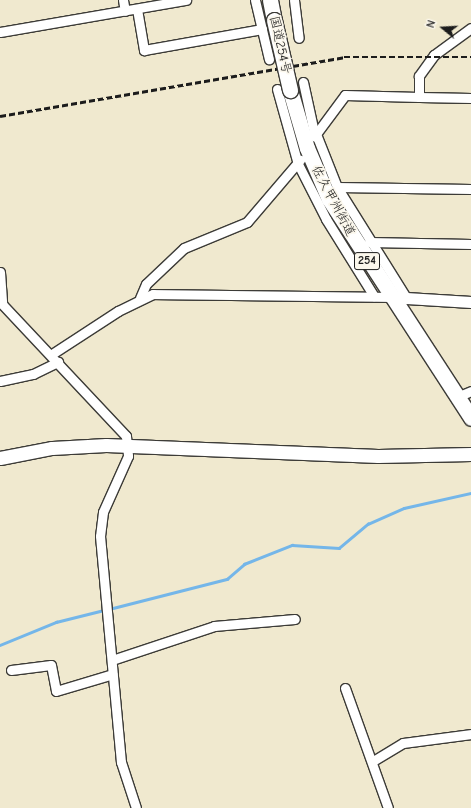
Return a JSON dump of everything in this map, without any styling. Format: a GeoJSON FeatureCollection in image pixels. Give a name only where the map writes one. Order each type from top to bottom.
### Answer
{"type":"FeatureCollection","features":[{"type":"Feature","properties":{"kind":"highway","name":"佐久甲州街道"},"geometry":{"type":"LineString","coordinates":[[274,9],[290,87],[306,148],[329,199],[390,297],[464,394],[471,418]]}},
{"type":"Feature","properties":{"kind":"main road"},"geometry":{"type":"LineString","coordinates":[[0,458],[67,447],[129,446],[378,456],[471,454]]}},
{"type":"Feature","properties":{"kind":"street"},"geometry":{"type":"LineString","coordinates":[[123,0],[125,11]]}},
{"type":"Feature","properties":{"kind":"street"},"geometry":{"type":"LineString","coordinates":[[0,32],[186,0]]}},
{"type":"Feature","properties":{"kind":"street"},"geometry":{"type":"LineString","coordinates":[[255,0],[269,59]]}},
{"type":"Feature","properties":{"kind":"street"},"geometry":{"type":"LineString","coordinates":[[294,0],[299,38]]}},
{"type":"Feature","properties":{"kind":"street"},"geometry":{"type":"LineString","coordinates":[[137,9],[144,50],[262,30]]}},
{"type":"Feature","properties":{"kind":"street"},"geometry":{"type":"LineString","coordinates":[[419,97],[419,76],[434,55],[471,28]]}},
{"type":"Feature","properties":{"kind":"street"},"geometry":{"type":"LineString","coordinates":[[290,87],[315,136],[338,187],[369,242],[407,299]]}},
{"type":"Feature","properties":{"kind":"street"},"geometry":{"type":"LineString","coordinates":[[290,87],[300,161],[326,219],[374,296]]}},
{"type":"Feature","properties":{"kind":"street"},"geometry":{"type":"LineString","coordinates":[[315,136],[345,95],[471,98]]}},
{"type":"Feature","properties":{"kind":"street"},"geometry":{"type":"LineString","coordinates":[[140,298],[146,284],[184,248],[247,222],[300,161]]}},
{"type":"Feature","properties":{"kind":"street"},"geometry":{"type":"LineString","coordinates":[[338,187],[471,189]]}},
{"type":"Feature","properties":{"kind":"street"},"geometry":{"type":"LineString","coordinates":[[369,242],[471,244]]}},
{"type":"Feature","properties":{"kind":"street"},"geometry":{"type":"LineString","coordinates":[[0,272],[1,304],[52,354],[122,430],[129,446],[125,466],[108,497],[100,525],[121,762],[136,808]]}},
{"type":"Feature","properties":{"kind":"street"},"geometry":{"type":"LineString","coordinates":[[52,354],[140,298],[172,292],[374,296],[471,302]]}},
{"type":"Feature","properties":{"kind":"street"},"geometry":{"type":"LineString","coordinates":[[0,381],[33,374],[58,362]]}},
{"type":"Feature","properties":{"kind":"street"},"geometry":{"type":"LineString","coordinates":[[112,660],[214,626],[295,619]]}},
{"type":"Feature","properties":{"kind":"street"},"geometry":{"type":"LineString","coordinates":[[11,670],[51,665],[56,691],[113,674]]}},
{"type":"Feature","properties":{"kind":"street"},"geometry":{"type":"LineString","coordinates":[[345,688],[373,761],[388,808]]}},
{"type":"Feature","properties":{"kind":"street"},"geometry":{"type":"LineString","coordinates":[[373,761],[403,743],[471,734]]}},
{"type":"Feature","properties":{"kind":"waterway"},"geometry":{"type":"LineString","coordinates":[[109,609],[227,579],[244,564],[292,545],[339,548],[368,524],[404,508],[471,493]]}},
{"type":"Feature","properties":{"kind":"waterway"},"geometry":{"type":"LineString","coordinates":[[0,645],[56,622],[104,610]]}},
{"type":"Feature","properties":{"kind":"railway"},"geometry":{"type":"LineString","coordinates":[[0,116],[344,57],[471,57]]}}]}
